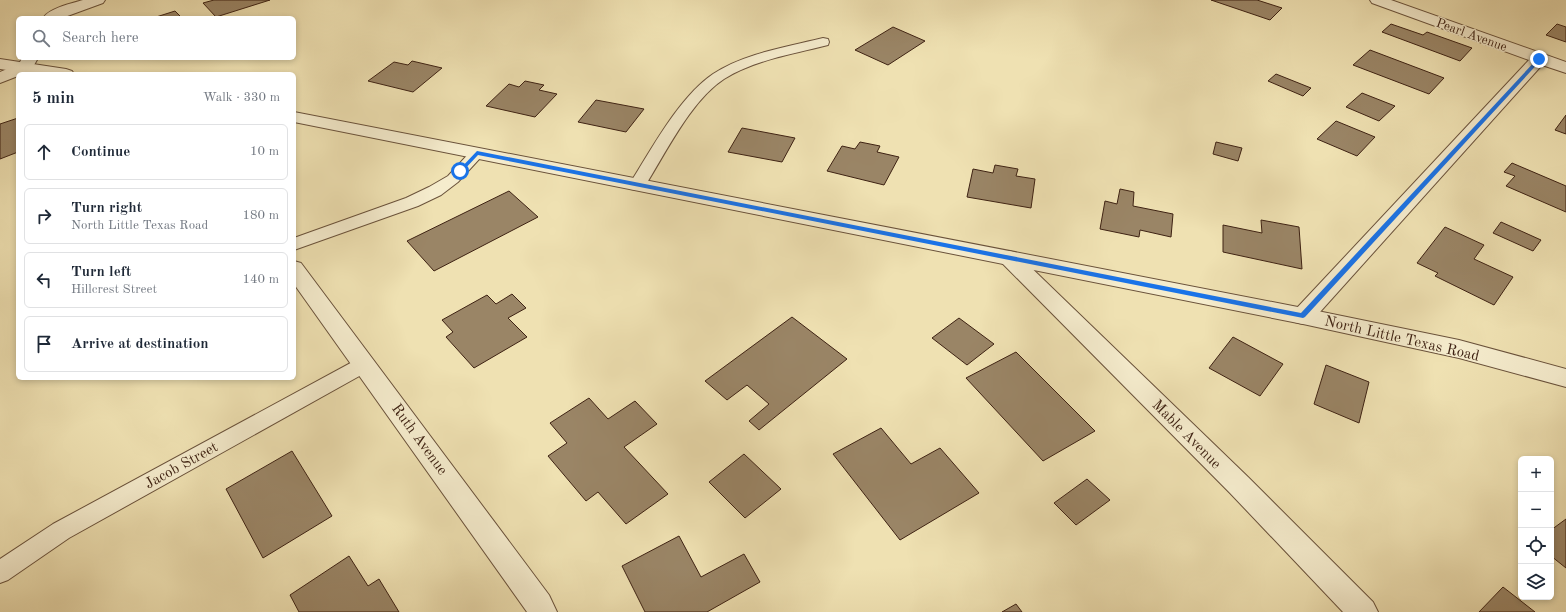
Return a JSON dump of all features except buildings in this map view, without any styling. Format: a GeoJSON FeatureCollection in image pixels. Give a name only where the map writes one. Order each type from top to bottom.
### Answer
{"type":"FeatureCollection","features":[{"type":"Feature","properties":{"kind":"street"},"geometry":{"type":"LineString","coordinates":[[51,14],[98,0]]}},
{"type":"Feature","properties":{"kind":"street","name":"Pearl Avenue"},"geometry":{"type":"LineString","coordinates":[[1377,0],[1566,68]]}},
{"type":"Feature","properties":{"kind":"street"},"geometry":{"type":"LineString","coordinates":[[1303,316],[1539,59]]}},
{"type":"Feature","properties":{"kind":"street"},"geometry":{"type":"LineString","coordinates":[[0,64],[28,62],[60,72]]}},
{"type":"Feature","properties":{"kind":"street"},"geometry":{"type":"LineString","coordinates":[[0,78],[28,62]]}},
{"type":"Feature","properties":{"kind":"street","name":"North Little Texas Road"},"geometry":{"type":"LineString","coordinates":[[296,117],[1303,316],[1458,349],[1566,378]]}},
{"type":"Feature","properties":{"kind":"street","name":"Mable Avenue"},"geometry":{"type":"LineString","coordinates":[[1010,258],[1239,485],[1363,612]]}},
{"type":"Feature","properties":{"kind":"street","name":"Ruth Avenue"},"geometry":{"type":"LineString","coordinates":[[296,271],[539,604],[542,612]]}},
{"type":"Feature","properties":{"kind":"lane"},"geometry":{"type":"LineString","coordinates":[[638,185],[684,114],[710,82],[718,76],[754,61],[823,42]]}},
{"type":"Feature","properties":{"kind":"lane"},"geometry":{"type":"LineString","coordinates":[[296,243],[412,202],[435,191],[453,179],[477,153]]}},
{"type":"Feature","properties":{"kind":"lane","name":"Jacob Street"},"geometry":{"type":"LineString","coordinates":[[0,572],[61,531],[365,364]]}},
{"type":"Feature","properties":{"kind":"route"},"geometry":{"type":"LineString","coordinates":[[460,171],[477,153],[1303,316],[1539,59]]}}]}
